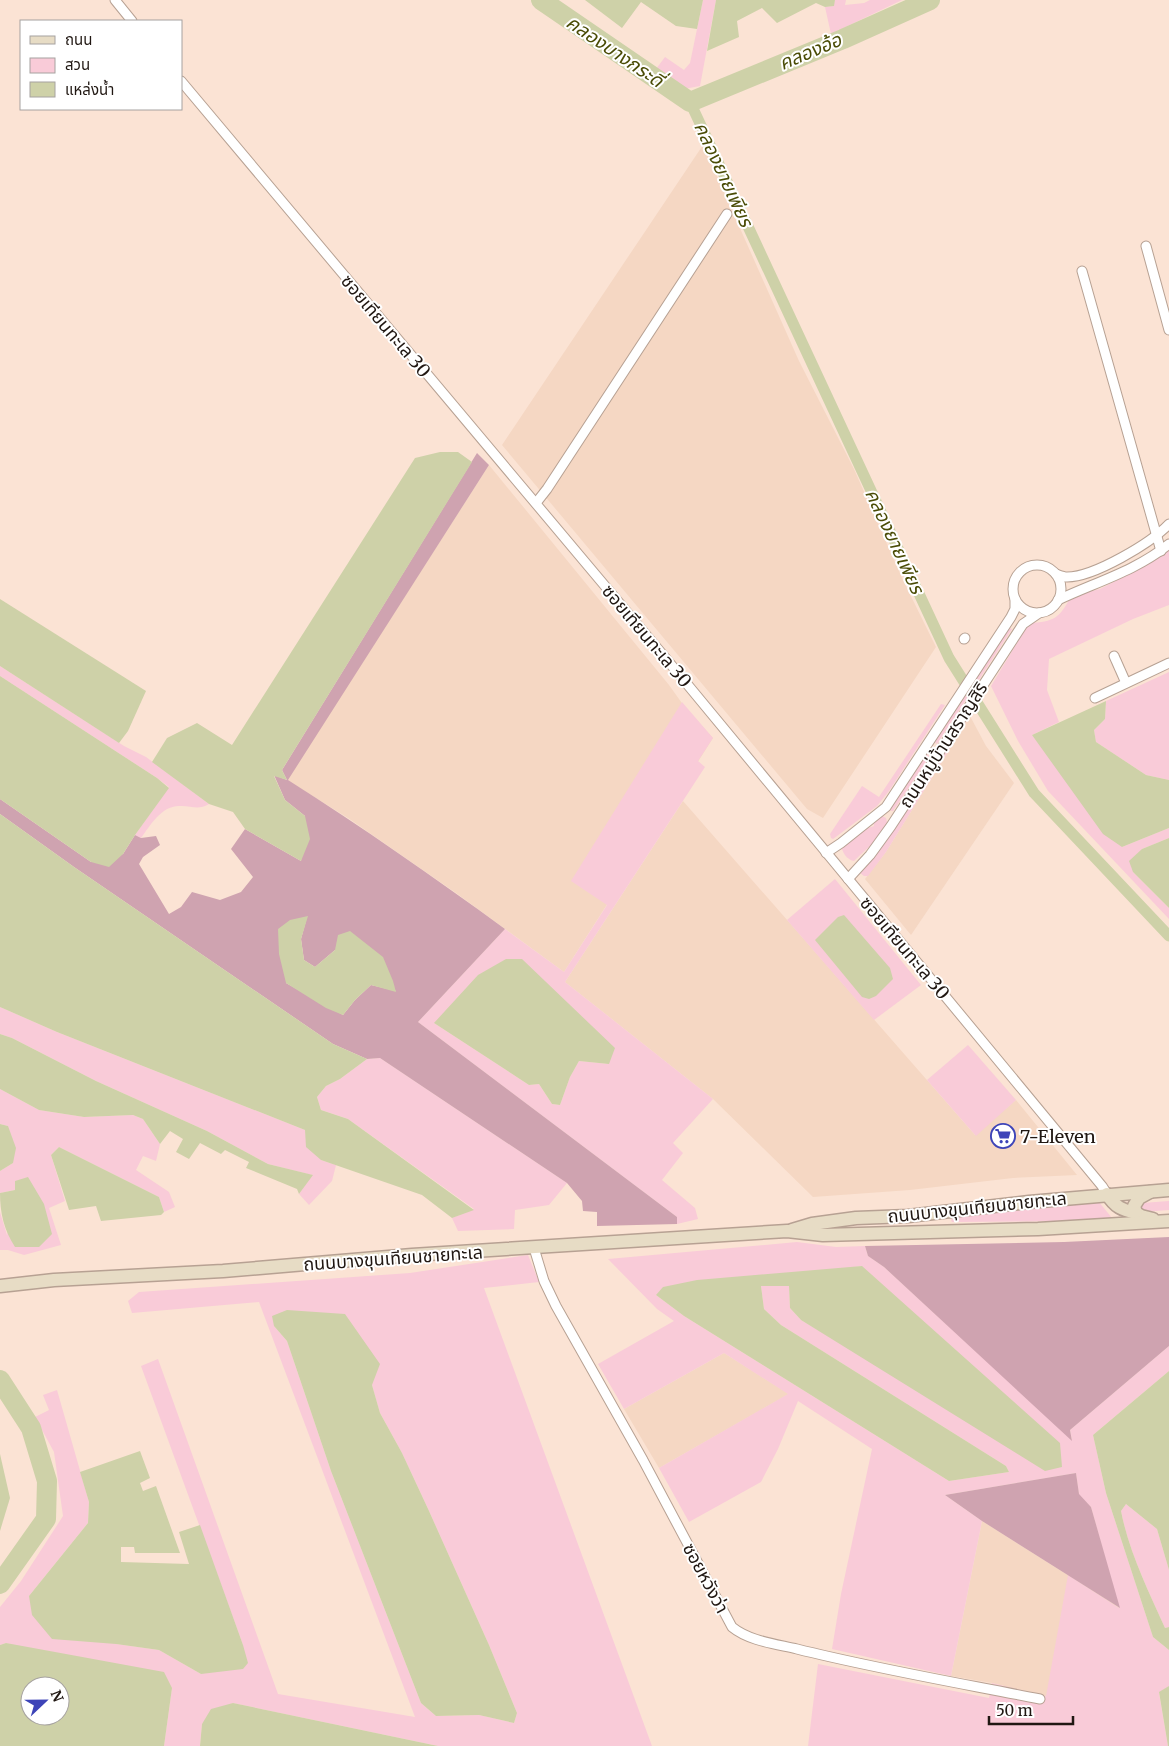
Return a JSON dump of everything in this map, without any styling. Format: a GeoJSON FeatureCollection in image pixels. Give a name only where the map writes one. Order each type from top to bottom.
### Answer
{"type":"FeatureCollection","features":[{"type":"Feature","properties":{"kind":"main road","name":"ถนนบางขุนเทียนชายทะเล"},"geometry":{"type":"LineString","coordinates":[[787,1232],[812,1224],[856,1218],[908,1216],[1107,1194],[1169,1190]]}},
{"type":"Feature","properties":{"kind":"main road"},"geometry":{"type":"LineString","coordinates":[[1136,1213],[1134,1206],[1139,1198],[1152,1191]]}},
{"type":"Feature","properties":{"kind":"main road"},"geometry":{"type":"LineString","coordinates":[[1107,1194],[1113,1204],[1121,1210],[1166,1221]]}},
{"type":"Feature","properties":{"kind":"main road","name":"ถนนบางขุนเทียนชายทะเล"},"geometry":{"type":"LineString","coordinates":[[0,1286],[54,1280],[223,1271],[412,1255],[787,1232],[823,1235],[1038,1229],[1166,1221]]}},
{"type":"Feature","properties":{"kind":"street"},"geometry":{"type":"LineString","coordinates":[[115,0],[131,20]]}},
{"type":"Feature","properties":{"kind":"street","name":"ซอยเทียนทะเล 30"},"geometry":{"type":"LineString","coordinates":[[182,82],[536,503],[1107,1194]]}},
{"type":"Feature","properties":{"kind":"street"},"geometry":{"type":"LineString","coordinates":[[536,503],[727,214]]}},
{"type":"Feature","properties":{"kind":"street"},"geometry":{"type":"LineString","coordinates":[[1146,246],[1169,330]]}},
{"type":"Feature","properties":{"kind":"street"},"geometry":{"type":"LineString","coordinates":[[1082,271],[1161,551]]}},
{"type":"Feature","properties":{"kind":"street"},"geometry":{"type":"LineString","coordinates":[[1056,574],[1066,577],[1081,574],[1117,560],[1156,537],[1169,524]]}},
{"type":"Feature","properties":{"kind":"street"},"geometry":{"type":"LineString","coordinates":[[1058,600],[1061,590],[1060,581],[1050,568],[1042,565],[1027,566],[1016,576],[1013,584],[1015,599],[1025,610],[1039,613],[1049,610],[1058,600],[1134,567],[1169,544]]}},
{"type":"Feature","properties":{"kind":"street","name":"ถนนหมู่บ้านสราญสิริ"},"geometry":{"type":"LineString","coordinates":[[826,853],[886,807],[1015,609],[1015,599]]}},
{"type":"Feature","properties":{"kind":"street","name":"ถนนหมู่บ้านสราญสิริ"},"geometry":{"type":"LineString","coordinates":[[848,880],[870,855],[894,822],[1023,624],[1039,613]]}},
{"type":"Feature","properties":{"kind":"street"},"geometry":{"type":"LineString","coordinates":[[1114,656],[1126,683]]}},
{"type":"Feature","properties":{"kind":"street"},"geometry":{"type":"LineString","coordinates":[[1094,698],[1169,663]]}},
{"type":"Feature","properties":{"kind":"street"},"geometry":{"type":"LineString","coordinates":[[926,744],[939,753]]}},
{"type":"Feature","properties":{"kind":"street"},"geometry":{"type":"LineString","coordinates":[[877,813],[885,812],[890,815],[894,822]]}},
{"type":"Feature","properties":{"kind":"street","name":"ซอยหวังว่า"},"geometry":{"type":"LineString","coordinates":[[534,1248],[544,1281],[556,1306],[643,1460],[732,1627],[738,1632],[757,1639],[843,1661],[1040,1699]]}},
{"type":"Feature","properties":{"kind":"shaded area"},"geometry":{"type":"Polygon","coordinates":[[[703,145],[799,361],[854,469],[902,578],[936,647],[823,818],[807,809],[502,445],[703,145]]]}},
{"type":"Feature","properties":{"kind":"shaded area"},"geometry":{"type":"Polygon","coordinates":[[[477,453],[489,465],[288,780],[452,890],[505,929],[418,1022],[677,1217],[677,1224],[597,1226],[597,1212],[583,1211],[582,1201],[567,1183],[380,1058],[367,1059],[333,1044],[74,867],[0,814],[0,799],[91,862],[123,854],[135,835],[141,838],[156,836],[160,845],[143,857],[139,864],[169,914],[181,907],[192,892],[220,900],[241,892],[253,877],[231,849],[245,829],[301,861],[305,816],[285,800],[274,775],[287,780],[282,770],[477,453]],[[307,917],[286,983],[343,1015],[371,985],[396,991],[335,950],[315,967],[304,960],[301,939],[307,917]]]}},
{"type":"Feature","properties":{"kind":"shaded area"},"geometry":{"type":"Polygon","coordinates":[[[489,465],[669,685],[684,706],[713,738],[564,972],[456,893],[348,818],[287,780],[489,465]]]}},
{"type":"Feature","properties":{"kind":"shaded area"},"geometry":{"type":"Polygon","coordinates":[[[970,716],[986,746],[1014,783],[911,935],[865,879],[886,852],[970,716]]]}},
{"type":"Feature","properties":{"kind":"shaded area"},"geometry":{"type":"Polygon","coordinates":[[[683,801],[975,1135],[1016,1100],[1077,1175],[1013,1178],[910,1190],[813,1197],[713,1099],[565,982],[683,801]]]}},
{"type":"Feature","properties":{"kind":"shaded area"},"geometry":{"type":"Polygon","coordinates":[[[1169,1237],[1169,1346],[1070,1430],[1072,1441],[884,1267],[868,1256],[865,1246],[1064,1242],[1169,1237]]]}},
{"type":"Feature","properties":{"kind":"shaded area"},"geometry":{"type":"Polygon","coordinates":[[[724,1353],[789,1394],[659,1468],[624,1409],[724,1353]]]}},
{"type":"Feature","properties":{"kind":"shaded area"},"geometry":{"type":"Polygon","coordinates":[[[1076,1473],[1079,1494],[1091,1507],[1120,1608],[982,1521],[945,1495],[1076,1473]]]}},
{"type":"Feature","properties":{"kind":"shaded area"},"geometry":{"type":"Polygon","coordinates":[[[982,1521],[1120,1608],[1153,1723],[992,1683],[951,1676],[982,1521]]]}},
{"type":"Feature","properties":{"kind":"green space"},"geometry":{"type":"Polygon","coordinates":[[[703,0],[716,0],[700,86],[684,89],[656,69],[665,57],[684,70],[690,63],[703,0]]]}},
{"type":"Feature","properties":{"kind":"green space"},"geometry":{"type":"Polygon","coordinates":[[[835,0],[846,0],[845,5],[864,3],[870,0],[902,0],[831,34],[825,7],[833,6],[835,0]]]}},
{"type":"Feature","properties":{"kind":"green space"},"geometry":{"type":"Polygon","coordinates":[[[1169,550],[1169,605],[1133,619],[1049,659],[1047,690],[1059,722],[1032,735],[1122,847],[1169,828],[1169,838],[1142,849],[1133,872],[1169,908],[1169,919],[1048,791],[1018,741],[991,686],[1029,623],[1050,620],[1059,614],[1071,596],[1100,589],[1139,569],[1169,550]]]}},
{"type":"Feature","properties":{"kind":"green space"},"geometry":{"type":"Polygon","coordinates":[[[1009,628],[1012,629],[937,744],[935,742],[1009,628]]]}},
{"type":"Feature","properties":{"kind":"green space"},"geometry":{"type":"Polygon","coordinates":[[[0,666],[124,746],[146,757],[209,804],[201,807],[179,806],[167,809],[157,817],[141,838],[135,835],[169,787],[0,676],[0,666]]]}},
{"type":"Feature","properties":{"kind":"green space"},"geometry":{"type":"Polygon","coordinates":[[[1169,672],[1169,780],[1146,775],[1096,742],[1094,730],[1105,719],[1106,701],[1169,672]]]}},
{"type":"Feature","properties":{"kind":"green space"},"geometry":{"type":"Polygon","coordinates":[[[682,702],[713,738],[698,761],[705,767],[565,982],[713,1099],[673,1143],[683,1153],[662,1180],[695,1208],[698,1219],[677,1224],[677,1217],[418,1022],[505,929],[564,972],[607,905],[571,881],[682,702]],[[434,1023],[529,1085],[539,1084],[552,1104],[560,1105],[570,1077],[579,1061],[609,1064],[434,1023]]]}},
{"type":"Feature","properties":{"kind":"green space"},"geometry":{"type":"Polygon","coordinates":[[[941,704],[945,705],[889,791],[877,806],[833,839],[831,838],[830,834],[862,786],[879,797],[941,704]]]}},
{"type":"Feature","properties":{"kind":"green space"},"geometry":{"type":"Polygon","coordinates":[[[970,716],[886,852],[868,876],[864,876],[860,873],[915,798],[970,716]]]}},
{"type":"Feature","properties":{"kind":"green space"},"geometry":{"type":"Polygon","coordinates":[[[927,754],[929,756],[928,759],[893,811],[891,811],[890,808],[927,754]]]}},
{"type":"Feature","properties":{"kind":"green space"},"geometry":{"type":"Polygon","coordinates":[[[882,816],[886,818],[887,822],[878,838],[854,861],[848,858],[842,849],[843,847],[865,829],[874,826],[873,820],[882,816]]]}},
{"type":"Feature","properties":{"kind":"green space"},"geometry":{"type":"Polygon","coordinates":[[[835,879],[921,985],[874,1020],[787,920],[835,879]]]}},
{"type":"Feature","properties":{"kind":"green space"},"geometry":{"type":"Polygon","coordinates":[[[0,1007],[57,1032],[305,1130],[321,1160],[336,1165],[332,1181],[309,1205],[299,1194],[312,1175],[268,1164],[207,1131],[96,1081],[12,1038],[0,1034],[0,1007]]]}},
{"type":"Feature","properties":{"kind":"green space"},"geometry":{"type":"Polygon","coordinates":[[[968,1045],[1016,1100],[976,1136],[927,1080],[968,1045]]]}},
{"type":"Feature","properties":{"kind":"green space"},"geometry":{"type":"Polygon","coordinates":[[[380,1058],[567,1183],[549,1205],[515,1210],[514,1229],[458,1231],[452,1218],[474,1209],[348,1119],[321,1110],[317,1097],[326,1086],[340,1079],[367,1059],[380,1058]]]}},
{"type":"Feature","properties":{"kind":"green space"},"geometry":{"type":"Polygon","coordinates":[[[0,1089],[39,1110],[84,1117],[133,1115],[143,1119],[160,1144],[156,1161],[143,1156],[136,1170],[169,1192],[175,1207],[164,1212],[159,1197],[59,1147],[51,1155],[65,1201],[49,1208],[61,1245],[24,1255],[8,1250],[0,1250],[0,1212],[7,1235],[15,1190],[0,1193],[0,1171],[13,1163],[8,1126],[0,1124],[0,1089]]]}},
{"type":"Feature","properties":{"kind":"green space"},"geometry":{"type":"Polygon","coordinates":[[[1169,1201],[1169,1210],[1143,1212],[1141,1208],[1142,1203],[1169,1201]]]}},
{"type":"Feature","properties":{"kind":"green space"},"geometry":{"type":"Polygon","coordinates":[[[1099,1202],[1112,1218],[1087,1221],[952,1222],[951,1220],[953,1217],[1099,1202]]]}},
{"type":"Feature","properties":{"kind":"green space"},"geometry":{"type":"Polygon","coordinates":[[[797,1242],[836,1247],[865,1246],[868,1256],[884,1267],[1072,1440],[1070,1430],[1169,1346],[1169,1371],[1093,1435],[1106,1493],[1153,1637],[1169,1650],[1169,1686],[1159,1693],[1168,1746],[808,1746],[818,1664],[989,1698],[992,1683],[1046,1696],[1068,1575],[1119,1608],[1091,1507],[1079,1495],[1076,1473],[945,1495],[982,1521],[951,1676],[832,1649],[841,1594],[872,1449],[798,1401],[778,1449],[761,1482],[689,1522],[659,1468],[788,1394],[724,1353],[624,1409],[598,1364],[674,1321],[657,1309],[608,1259],[797,1242]],[[862,1266],[656,1295],[684,1316],[949,1481],[1009,1472],[1006,1466],[781,1325],[764,1309],[761,1286],[789,1286],[790,1308],[801,1320],[840,1343],[862,1266]]]}},
{"type":"Feature","properties":{"kind":"green space"},"geometry":{"type":"Polygon","coordinates":[[[528,1255],[539,1282],[484,1288],[652,1746],[438,1746],[233,1703],[202,1724],[200,1746],[164,1746],[172,1688],[6,1643],[0,1645],[0,1607],[21,1581],[63,1516],[54,1452],[35,1417],[49,1410],[43,1395],[57,1390],[89,1502],[88,1523],[29,1596],[116,1644],[159,1650],[201,1674],[243,1645],[141,1366],[158,1359],[278,1694],[415,1717],[259,1302],[132,1313],[128,1301],[139,1292],[410,1273],[528,1255]],[[274,1326],[287,1341],[331,1471],[421,1703],[436,1716],[479,1715],[514,1723],[517,1713],[489,1645],[402,1453],[380,1413],[372,1385],[274,1326]]]}},
{"type":"Feature","properties":{"kind":"green space"},"geometry":{"type":"Polygon","coordinates":[[[1126,1504],[1157,1529],[1169,1570],[1169,1627],[1165,1628],[1134,1556],[1121,1511],[1126,1504]]]}},
{"type":"Feature","properties":{"kind":"water"},"geometry":{"type":"Polygon","coordinates":[[[585,0],[703,0],[697,29],[676,26],[641,2],[622,28],[585,0]]]}},
{"type":"Feature","properties":{"kind":"water"},"geometry":{"type":"Polygon","coordinates":[[[716,0],[835,0],[834,6],[825,7],[816,3],[777,23],[762,8],[737,21],[739,37],[707,51],[716,0]]]}},
{"type":"Feature","properties":{"kind":"water"},"geometry":{"type":"Polygon","coordinates":[[[440,452],[458,452],[472,462],[282,770],[287,780],[274,776],[285,800],[305,816],[310,839],[301,861],[245,829],[233,812],[209,804],[152,762],[167,738],[197,723],[232,745],[415,458],[440,452]]]}},
{"type":"Feature","properties":{"kind":"water"},"geometry":{"type":"Polygon","coordinates":[[[0,599],[146,691],[128,731],[119,743],[0,666],[0,599]]]}},
{"type":"Feature","properties":{"kind":"water"},"geometry":{"type":"Polygon","coordinates":[[[0,676],[157,778],[169,788],[123,854],[109,867],[91,862],[0,799],[0,676]]]}},
{"type":"Feature","properties":{"kind":"water"},"geometry":{"type":"Polygon","coordinates":[[[1106,701],[1105,719],[1094,730],[1096,742],[1146,775],[1169,780],[1169,828],[1122,847],[1103,834],[1032,735],[1106,701]]]}},
{"type":"Feature","properties":{"kind":"water"},"geometry":{"type":"Polygon","coordinates":[[[0,814],[74,867],[333,1044],[367,1059],[340,1079],[326,1086],[317,1097],[321,1110],[348,1119],[474,1210],[452,1218],[422,1195],[321,1160],[306,1147],[305,1130],[57,1032],[0,1007],[0,814]]]}},
{"type":"Feature","properties":{"kind":"water"},"geometry":{"type":"Polygon","coordinates":[[[1169,838],[1169,908],[1133,872],[1129,861],[1142,849],[1169,838]]]}},
{"type":"Feature","properties":{"kind":"water"},"geometry":{"type":"Polygon","coordinates":[[[844,915],[890,968],[893,979],[876,996],[869,999],[862,997],[815,940],[838,917],[844,915]]]}},
{"type":"Feature","properties":{"kind":"water"},"geometry":{"type":"Polygon","coordinates":[[[308,916],[301,939],[304,960],[315,967],[335,950],[338,935],[350,931],[383,957],[396,992],[371,985],[343,1015],[326,1008],[286,983],[279,954],[278,929],[290,920],[308,916]]]}},
{"type":"Feature","properties":{"kind":"water"},"geometry":{"type":"Polygon","coordinates":[[[506,959],[522,959],[615,1048],[609,1064],[579,1061],[570,1077],[560,1105],[552,1104],[539,1084],[529,1085],[434,1023],[478,975],[506,959]]]}},
{"type":"Feature","properties":{"kind":"water"},"geometry":{"type":"Polygon","coordinates":[[[0,1034],[12,1038],[96,1081],[207,1131],[268,1164],[313,1175],[299,1194],[297,1189],[246,1168],[249,1162],[225,1150],[221,1154],[200,1143],[189,1159],[176,1152],[183,1139],[170,1131],[160,1144],[143,1119],[133,1115],[84,1117],[39,1110],[0,1089],[0,1034]]]}},
{"type":"Feature","properties":{"kind":"water"},"geometry":{"type":"Polygon","coordinates":[[[0,1124],[8,1126],[16,1148],[13,1163],[0,1171],[0,1124]]]}},
{"type":"Feature","properties":{"kind":"water"},"geometry":{"type":"Polygon","coordinates":[[[59,1147],[159,1197],[164,1212],[161,1215],[101,1221],[96,1206],[69,1210],[51,1155],[59,1147]]]}},
{"type":"Feature","properties":{"kind":"water"},"geometry":{"type":"Polygon","coordinates":[[[28,1177],[44,1204],[52,1234],[39,1247],[15,1247],[3,1221],[0,1193],[15,1190],[15,1181],[28,1177]]]}},
{"type":"Feature","properties":{"kind":"water"},"geometry":{"type":"Polygon","coordinates":[[[862,1266],[1060,1443],[1062,1467],[1045,1471],[801,1320],[790,1308],[789,1286],[761,1286],[764,1309],[781,1325],[1006,1466],[1009,1472],[949,1481],[684,1316],[656,1295],[663,1287],[697,1280],[862,1266]]]}},
{"type":"Feature","properties":{"kind":"water"},"geometry":{"type":"Polygon","coordinates":[[[287,1310],[345,1314],[380,1364],[372,1385],[380,1413],[402,1453],[489,1645],[517,1713],[514,1723],[479,1715],[436,1716],[421,1703],[331,1471],[287,1341],[274,1326],[272,1316],[287,1310]]]}},
{"type":"Feature","properties":{"kind":"water"},"geometry":{"type":"Polygon","coordinates":[[[1169,1371],[1169,1570],[1157,1529],[1126,1504],[1121,1511],[1124,1526],[1140,1571],[1165,1628],[1169,1627],[1169,1650],[1153,1637],[1106,1493],[1093,1435],[1169,1371]]]}},
{"type":"Feature","properties":{"kind":"water"},"geometry":{"type":"Polygon","coordinates":[[[140,1451],[150,1478],[140,1483],[143,1491],[156,1486],[180,1553],[135,1553],[134,1547],[121,1547],[121,1562],[189,1564],[179,1532],[200,1525],[243,1645],[248,1663],[243,1669],[201,1674],[159,1650],[116,1644],[52,1639],[32,1615],[29,1596],[88,1523],[89,1502],[80,1472],[140,1451]]]}},
{"type":"Feature","properties":{"kind":"water"},"geometry":{"type":"Polygon","coordinates":[[[0,1454],[10,1498],[0,1531],[0,1454]]]}},
{"type":"Feature","properties":{"kind":"water"},"geometry":{"type":"Polygon","coordinates":[[[6,1643],[164,1672],[172,1688],[164,1746],[0,1746],[0,1645],[6,1643]]]}},
{"type":"Feature","properties":{"kind":"water"},"geometry":{"type":"Polygon","coordinates":[[[1169,1686],[1169,1746],[1168,1746],[1159,1692],[1169,1686]]]}},
{"type":"Feature","properties":{"kind":"water"},"geometry":{"type":"Polygon","coordinates":[[[233,1703],[438,1746],[200,1746],[202,1724],[211,1709],[233,1703]]]}},
{"type":"Feature","properties":{"kind":"waterway","name":"คลองอ้อ"},"geometry":{"type":"LineString","coordinates":[[541,0],[690,102],[843,39],[930,0]]}},
{"type":"Feature","properties":{"kind":"waterway","name":"คลองยายเพียร"},"geometry":{"type":"LineString","coordinates":[[690,102],[949,658],[1034,793],[1169,936]]}},
{"type":"Feature","properties":{"kind":"waterway"},"geometry":{"type":"LineString","coordinates":[[0,1380],[31,1428],[47,1481],[46,1519],[0,1584]]}},
{"type":"Feature","properties":{"kind":"place","name":"7-Eleven"},"geometry":{"type":"Point","coordinates":[1003,1136]}},
{"type":"Feature","properties":{"kind":"water label","name":"คลองบางกระดี่"},"geometry":{"type":"Point","coordinates":[615,51]}}]}
